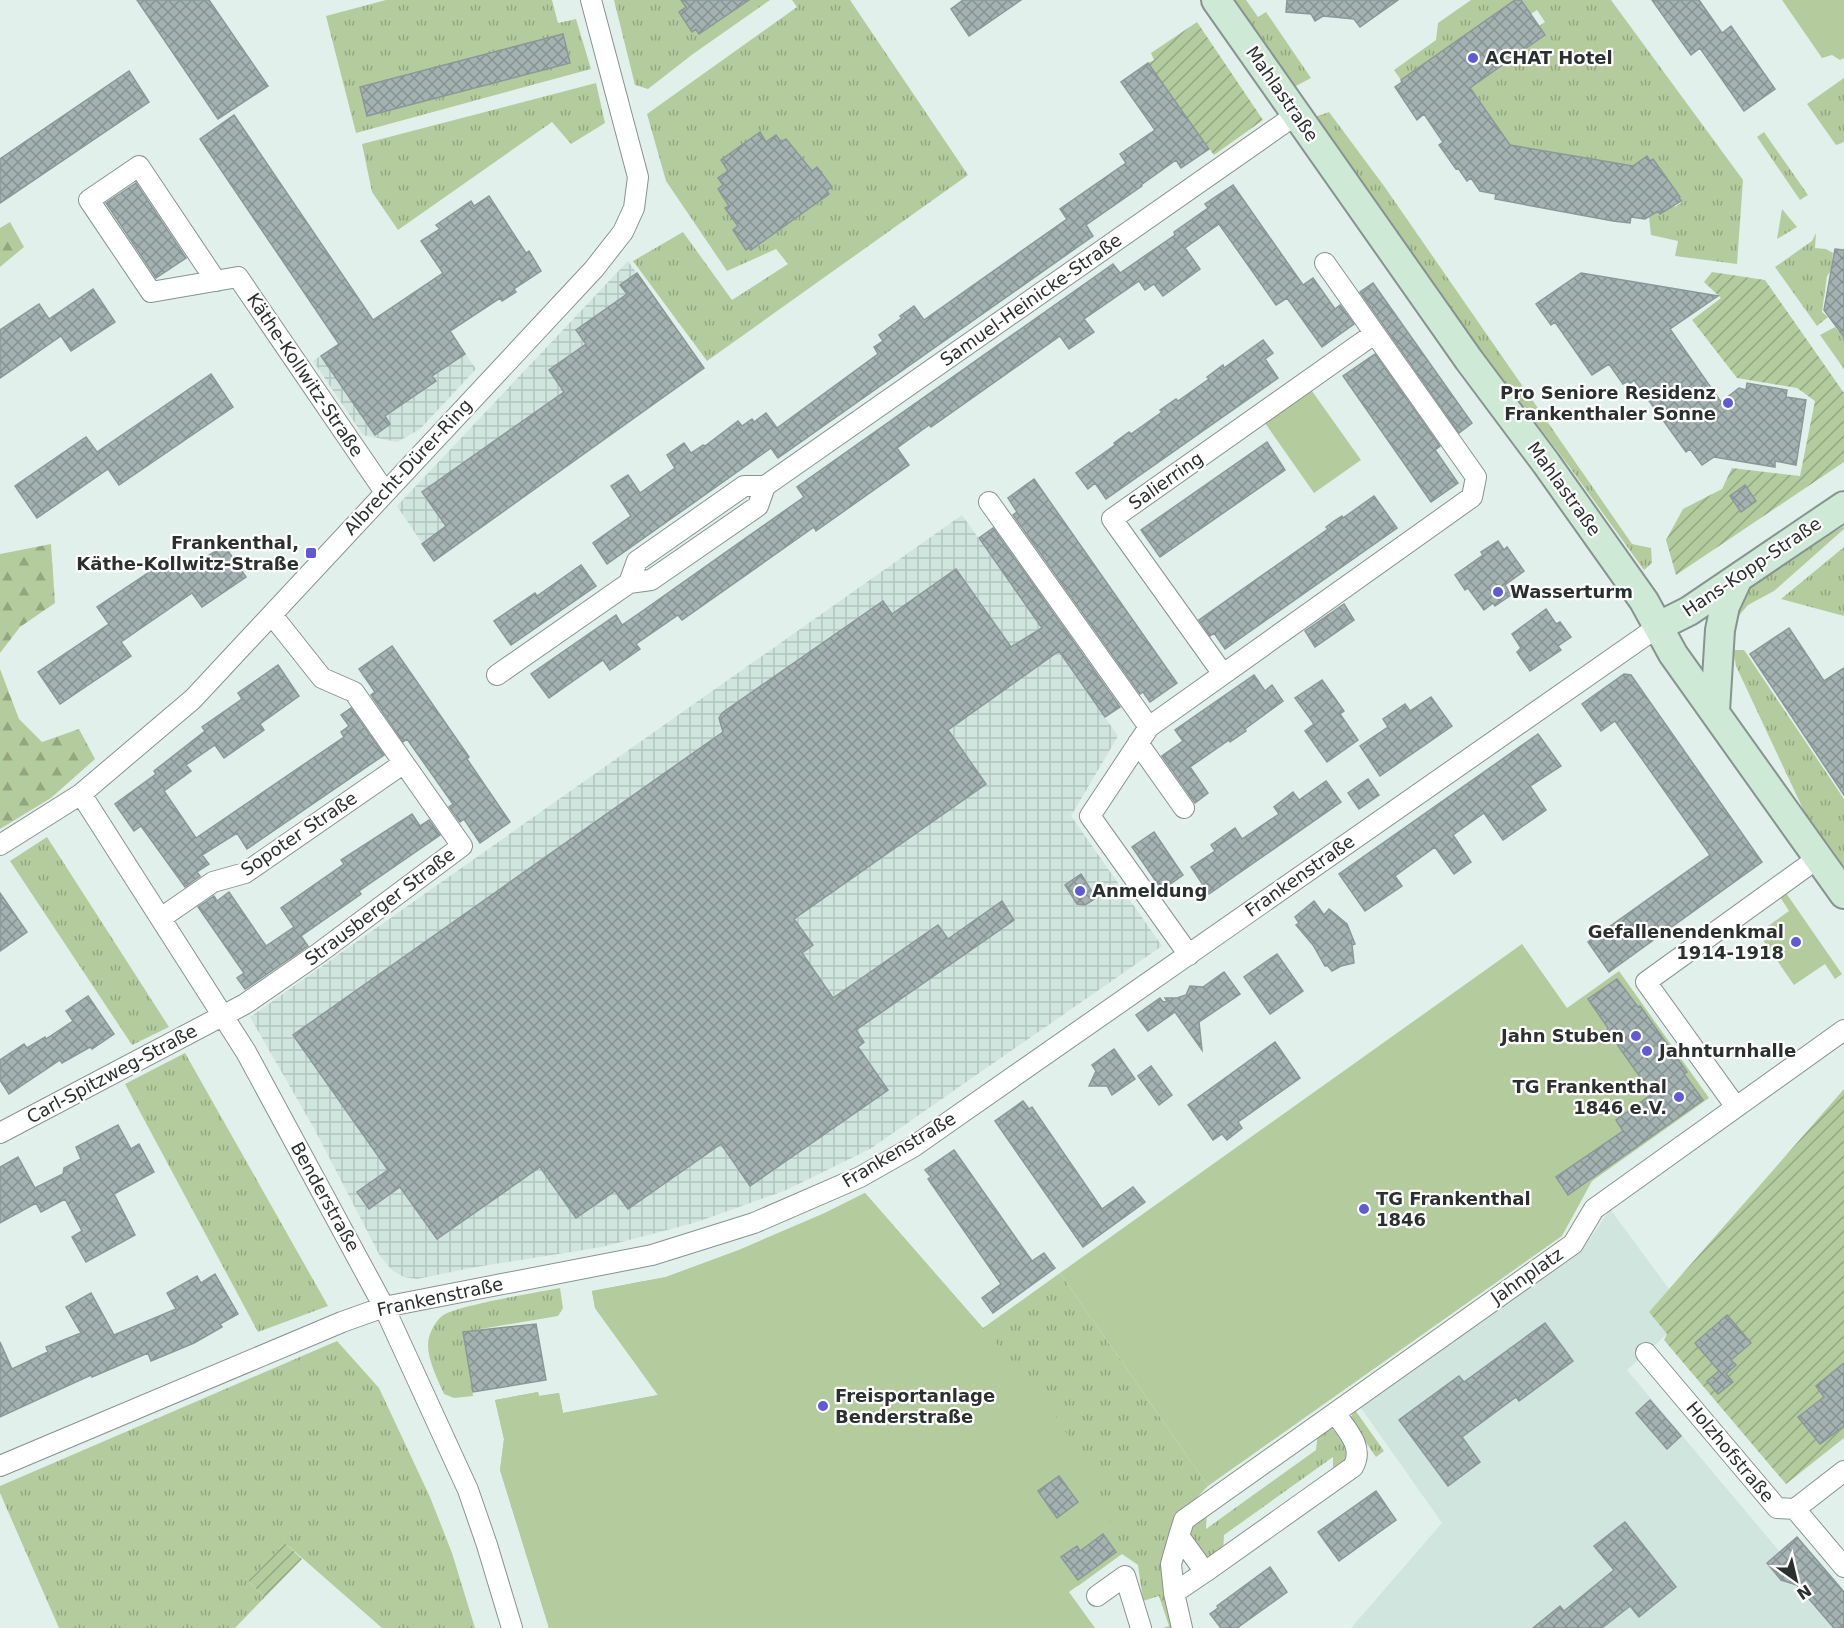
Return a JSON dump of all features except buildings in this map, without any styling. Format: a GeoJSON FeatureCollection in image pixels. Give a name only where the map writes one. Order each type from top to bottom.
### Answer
{"type":"FeatureCollection","features":[{"type":"Feature","properties":{"kind":"street","name":"Albrecht-Dürer-Ring"},"geometry":{"type":"LineString","coordinates":[[0,845],[81,795],[193,699],[594,269],[623,232],[634,208],[638,177],[591,0]]}},
{"type":"Feature","properties":{"kind":"street","name":"Mahlastraße"},"geometry":{"type":"LineString","coordinates":[[1216,0],[1469,360],[1591,526],[1644,602],[1673,654],[1844,894]]}},
{"type":"Feature","properties":{"kind":"street","name":"Samuel-Heinicke-Straße"},"geometry":{"type":"LineString","coordinates":[[497,675],[629,583],[637,561],[744,486],[765,486],[1297,114]]}},
{"type":"Feature","properties":{"kind":"street","name":"Käthe-Kollwitz-Straße"},"geometry":{"type":"LineString","coordinates":[[216,281],[139,166],[89,200],[151,292],[216,281],[238,277],[385,492]]}},
{"type":"Feature","properties":{"kind":"street"},"geometry":{"type":"LineString","coordinates":[[1189,955],[1090,816],[1143,735],[1223,674],[1472,497],[1476,477],[1325,262]]}},
{"type":"Feature","properties":{"kind":"street","name":"Salierring"},"geometry":{"type":"LineString","coordinates":[[1223,674],[1112,519],[1374,334]]}},
{"type":"Feature","properties":{"kind":"street"},"geometry":{"type":"LineString","coordinates":[[989,502],[1143,735],[1184,807]]}},
{"type":"Feature","properties":{"kind":"street","name":"Hans-Kopp-Straße"},"geometry":{"type":"LineString","coordinates":[[1659,626],[1689,611],[1844,506]]}},
{"type":"Feature","properties":{"kind":"street"},"geometry":{"type":"LineString","coordinates":[[1715,711],[1720,630],[1725,606],[1738,578]]}},
{"type":"Feature","properties":{"kind":"street","name":"Strausberger Straße"},"geometry":{"type":"LineString","coordinates":[[223,1016],[245,1004],[319,953],[462,846],[354,692],[322,678],[272,615]]}},
{"type":"Feature","properties":{"kind":"street","name":"Frankenstraße"},"geometry":{"type":"LineString","coordinates":[[0,1466],[342,1322],[384,1307],[652,1255],[754,1223],[860,1177],[913,1146],[1659,626]]}},
{"type":"Feature","properties":{"kind":"street","name":"Sopoter Straße"},"geometry":{"type":"LineString","coordinates":[[161,918],[213,882],[245,873],[404,763]]}},
{"type":"Feature","properties":{"kind":"street","name":"Benderstraße"},"geometry":{"type":"LineString","coordinates":[[81,795],[251,1062],[384,1307],[468,1490],[512,1628]]}},
{"type":"Feature","properties":{"kind":"street"},"geometry":{"type":"LineString","coordinates":[[1736,1107],[1646,981],[1818,858]]}},
{"type":"Feature","properties":{"kind":"street","name":"Carl-Spitzweg-Straße"},"geometry":{"type":"LineString","coordinates":[[0,1133],[223,1016]]}},
{"type":"Feature","properties":{"kind":"street","name":"Jahnplatz"},"geometry":{"type":"LineString","coordinates":[[1182,1628],[1174,1593],[1171,1564],[1184,1520],[1573,1244],[1594,1209],[1844,1030]]}},
{"type":"Feature","properties":{"kind":"street","name":"Holzhofstraße"},"geometry":{"type":"LineString","coordinates":[[1646,1353],[1777,1508],[1795,1509],[1844,1567]]}},
{"type":"Feature","properties":{"kind":"street"},"geometry":{"type":"LineString","coordinates":[[1174,1593],[1353,1467],[1358,1454],[1357,1448],[1335,1413]]}},
{"type":"Feature","properties":{"kind":"street"},"geometry":{"type":"LineString","coordinates":[[1795,1509],[1844,1471]]}},
{"type":"Feature","properties":{"kind":"street"},"geometry":{"type":"LineString","coordinates":[[1179,1536],[1205,1572]]}},
{"type":"Feature","properties":{"kind":"street"},"geometry":{"type":"LineString","coordinates":[[1097,1596],[1125,1576],[1141,1628]]}},
{"type":"Feature","properties":{"kind":"shaded area"},"geometry":{"type":"Polygon","coordinates":[[[628,261],[704,368],[434,561],[397,506],[628,261]]]}},
{"type":"Feature","properties":{"kind":"shaded area"},"geometry":{"type":"Polygon","coordinates":[[[421,288],[476,369],[420,429],[397,442],[363,435],[313,361],[421,288]]]}},
{"type":"Feature","properties":{"kind":"shaded area"},"geometry":{"type":"Polygon","coordinates":[[[962,515],[1118,736],[1071,816],[1162,946],[870,1149],[784,1191],[694,1223],[602,1247],[417,1279],[404,1277],[393,1271],[380,1256],[315,1130],[250,1017],[962,515]]]}},
{"type":"Feature","properties":{"kind":"shaded area"},"geometry":{"type":"Polygon","coordinates":[[[1610,1209],[1669,1289],[1649,1312],[1667,1334],[1627,1370],[1780,1552],[1797,1537],[1844,1592],[1844,1628],[1351,1628],[1442,1523],[1361,1408],[1583,1249],[1610,1209]]]}},
{"type":"Feature","properties":{"kind":"green space"},"geometry":{"type":"Polygon","coordinates":[[[386,0],[552,0],[558,23],[576,19],[591,69],[356,133],[326,16],[386,0]]]}},
{"type":"Feature","properties":{"kind":"green space"},"geometry":{"type":"Polygon","coordinates":[[[614,0],[770,0],[648,89],[635,85],[614,0]]]}},
{"type":"Feature","properties":{"kind":"green space"},"geometry":{"type":"Polygon","coordinates":[[[792,0],[850,0],[968,175],[707,361],[633,261],[683,232],[732,300],[788,264],[776,249],[727,271],[666,181],[647,114],[797,7],[792,0]]]}},
{"type":"Feature","properties":{"kind":"green space"},"geometry":{"type":"Polygon","coordinates":[[[1233,0],[1246,0],[1258,17],[1266,12],[1311,78],[1294,87],[1233,0]]]}},
{"type":"Feature","properties":{"kind":"green space"},"geometry":{"type":"Polygon","coordinates":[[[1471,0],[1515,0],[1401,80],[1394,70],[1436,40],[1438,23],[1471,0]]]}},
{"type":"Feature","properties":{"kind":"green space"},"geometry":{"type":"Polygon","coordinates":[[[1521,0],[1611,0],[1743,180],[1737,264],[1675,256],[1678,241],[1651,235],[1649,217],[1658,211],[1660,214],[1672,203],[1675,207],[1682,202],[1653,159],[1633,166],[1534,149],[1526,153],[1527,148],[1510,145],[1465,92],[1545,36],[1539,26],[1545,22],[1537,10],[1531,14],[1521,0]]]}},
{"type":"Feature","properties":{"kind":"green space"},"geometry":{"type":"Polygon","coordinates":[[[1782,0],[1844,0],[1844,58],[1840,60],[1832,55],[1822,58],[1782,0]]]}},
{"type":"Feature","properties":{"kind":"green space"},"geometry":{"type":"Polygon","coordinates":[[[1197,22],[1263,120],[1214,155],[1148,63],[1154,60],[1151,53],[1197,22]]]}},
{"type":"Feature","properties":{"kind":"green space"},"geometry":{"type":"Polygon","coordinates":[[[1844,78],[1844,142],[1836,145],[1807,104],[1844,78]]]}},
{"type":"Feature","properties":{"kind":"green space"},"geometry":{"type":"Polygon","coordinates":[[[596,83],[605,123],[571,144],[552,122],[398,230],[372,192],[362,144],[596,83]]]}},
{"type":"Feature","properties":{"kind":"green space"},"geometry":{"type":"Polygon","coordinates":[[[1329,112],[1384,186],[1632,544],[1651,548],[1652,563],[1644,570],[1455,316],[1315,117],[1329,112]]]}},
{"type":"Feature","properties":{"kind":"green space"},"geometry":{"type":"Polygon","coordinates":[[[1764,132],[1808,195],[1800,200],[1757,137],[1764,132]]]}},
{"type":"Feature","properties":{"kind":"green space"},"geometry":{"type":"Polygon","coordinates":[[[1782,209],[1797,227],[1777,239],[1782,209]]]}},
{"type":"Feature","properties":{"kind":"green space"},"geometry":{"type":"Polygon","coordinates":[[[10,222],[24,247],[0,267],[0,228],[10,222]]]}},
{"type":"Feature","properties":{"kind":"green space"},"geometry":{"type":"Polygon","coordinates":[[[1816,233],[1815,248],[1826,249],[1833,253],[1822,312],[1828,317],[1817,326],[1775,267],[1812,241],[1816,233]]]}},
{"type":"Feature","properties":{"kind":"green space"},"geometry":{"type":"Polygon","coordinates":[[[1712,272],[1765,280],[1844,393],[1844,462],[1676,575],[1666,540],[1683,509],[1722,489],[1732,468],[1800,476],[1815,401],[1797,388],[1737,378],[1692,320],[1721,298],[1704,282],[1712,272]]]}},
{"type":"Feature","properties":{"kind":"green space"},"geometry":{"type":"Polygon","coordinates":[[[1835,327],[1838,331],[1844,332],[1844,369],[1820,335],[1835,327]]]}},
{"type":"Feature","properties":{"kind":"green space"},"geometry":{"type":"Polygon","coordinates":[[[1312,391],[1361,460],[1314,493],[1265,423],[1312,391]]]}},
{"type":"Feature","properties":{"kind":"green space"},"geometry":{"type":"Polygon","coordinates":[[[1844,526],[1844,529],[1774,591],[1748,605],[1736,619],[1739,600],[1756,580],[1786,559],[1844,526]]]}},
{"type":"Feature","properties":{"kind":"green space"},"geometry":{"type":"Polygon","coordinates":[[[51,544],[55,603],[20,627],[0,653],[0,554],[51,544]]]}},
{"type":"Feature","properties":{"kind":"green space"},"geometry":{"type":"Polygon","coordinates":[[[1844,547],[1844,616],[1781,599],[1844,547]]]}},
{"type":"Feature","properties":{"kind":"green space"},"geometry":{"type":"Polygon","coordinates":[[[1733,650],[1744,650],[1844,799],[1844,871],[1810,824],[1736,666],[1733,650]]]}},
{"type":"Feature","properties":{"kind":"green space"},"geometry":{"type":"Polygon","coordinates":[[[0,669],[19,719],[42,742],[79,729],[95,759],[51,798],[0,829],[0,669]]]}},
{"type":"Feature","properties":{"kind":"green space"},"geometry":{"type":"Polygon","coordinates":[[[47,837],[169,1027],[132,1045],[10,861],[47,837]]]}},
{"type":"Feature","properties":{"kind":"green space"},"geometry":{"type":"Polygon","coordinates":[[[1786,893],[1842,974],[1835,979],[1825,964],[1794,985],[1758,933],[1789,911],[1780,897],[1786,893]]]}},
{"type":"Feature","properties":{"kind":"green space","name":"TG Frankenthal 1846"},"geometry":{"type":"Polygon","coordinates":[[[1522,944],[1567,1008],[1619,971],[1709,1098],[1592,1181],[1562,1236],[1208,1486],[1060,1273],[1522,944]]]}},
{"type":"Feature","properties":{"kind":"green space"},"geometry":{"type":"Polygon","coordinates":[[[185,1053],[328,1306],[258,1332],[125,1084],[185,1053]]]}},
{"type":"Feature","properties":{"kind":"green space"},"geometry":{"type":"Polygon","coordinates":[[[1844,1089],[1844,1438],[1786,1484],[1664,1340],[1667,1334],[1649,1312],[1844,1089]]]}},
{"type":"Feature","properties":{"kind":"green space","name":"Freisportanlage Benderstraße"},"geometry":{"type":"Polygon","coordinates":[[[865,1193],[983,1328],[1060,1273],[1208,1486],[1178,1517],[1175,1628],[1163,1628],[1169,1626],[1159,1596],[1143,1601],[1138,1565],[1122,1554],[1078,1586],[845,1628],[549,1628],[500,1470],[504,1439],[495,1400],[538,1392],[539,1396],[559,1393],[563,1413],[658,1395],[595,1308],[592,1291],[666,1277],[739,1250],[865,1193]]]}},
{"type":"Feature","properties":{"kind":"green space","name":"Freisportanlage Benderstraße"},"geometry":{"type":"Polygon","coordinates":[[[865,1193],[1044,1398],[1092,1474],[1122,1553],[1069,1592],[1095,1628],[549,1628],[500,1470],[504,1439],[495,1400],[538,1392],[539,1396],[559,1393],[563,1413],[658,1395],[595,1308],[592,1291],[666,1277],[739,1250],[865,1193]]]}},
{"type":"Feature","properties":{"kind":"green space"},"geometry":{"type":"Polygon","coordinates":[[[560,1288],[563,1308],[558,1316],[463,1332],[473,1396],[454,1398],[444,1394],[428,1351],[432,1329],[442,1316],[479,1304],[560,1288]]]}},
{"type":"Feature","properties":{"kind":"green space"},"geometry":{"type":"Polygon","coordinates":[[[337,1341],[379,1388],[430,1497],[452,1553],[475,1628],[382,1628],[285,1543],[248,1581],[265,1597],[235,1628],[59,1628],[0,1493],[0,1486],[337,1341]]]}},
{"type":"Feature","properties":{"kind":"green space"},"geometry":{"type":"Polygon","coordinates":[[[1355,1410],[1384,1451],[1376,1457],[1351,1421],[1355,1410]]]}},
{"type":"Feature","properties":{"kind":"green space"},"geometry":{"type":"Polygon","coordinates":[[[1328,1428],[1337,1432],[1344,1439],[1350,1457],[1333,1474],[1333,1457],[1224,1535],[1223,1553],[1205,1557],[1190,1535],[1190,1527],[1207,1510],[1206,1529],[1316,1450],[1318,1432],[1328,1428]]]}},
{"type":"Feature","properties":{"kind":"green space"},"geometry":{"type":"Polygon","coordinates":[[[285,1543],[302,1559],[265,1597],[248,1581],[285,1543]]]}},
{"type":"Feature","properties":{"kind":"place","name":"ACHAT Hotel"},"geometry":{"type":"Point","coordinates":[1473,58]}},
{"type":"Feature","properties":{"kind":"place","name":"Pro Seniore Residenz Frankenthaler Sonne"},"geometry":{"type":"Point","coordinates":[1728,403]}},
{"type":"Feature","properties":{"kind":"place","name":"Frankenthal, Käthe-Kollwitz-Straße"},"geometry":{"type":"Point","coordinates":[311,553]}},
{"type":"Feature","properties":{"kind":"place","name":"Wasserturm"},"geometry":{"type":"Point","coordinates":[1498,592]}},
{"type":"Feature","properties":{"kind":"place","name":"Anmeldung"},"geometry":{"type":"Point","coordinates":[1080,891]}},
{"type":"Feature","properties":{"kind":"place","name":"Gefallenendenkmal 1914-1918"},"geometry":{"type":"Point","coordinates":[1796,942]}},
{"type":"Feature","properties":{"kind":"place","name":"Jahn Stuben"},"geometry":{"type":"Point","coordinates":[1636,1036]}},
{"type":"Feature","properties":{"kind":"place","name":"Jahnturnhalle"},"geometry":{"type":"Point","coordinates":[1647,1051]}},
{"type":"Feature","properties":{"kind":"place","name":"TG Frankenthal 1846 e.V."},"geometry":{"type":"Point","coordinates":[1679,1097]}},
{"type":"Feature","properties":{"kind":"place","name":"TG Frankenthal 1846"},"geometry":{"type":"Point","coordinates":[1364,1209]}},
{"type":"Feature","properties":{"kind":"place","name":"Freisportanlage Benderstraße"},"geometry":{"type":"Point","coordinates":[823,1406]}}]}
